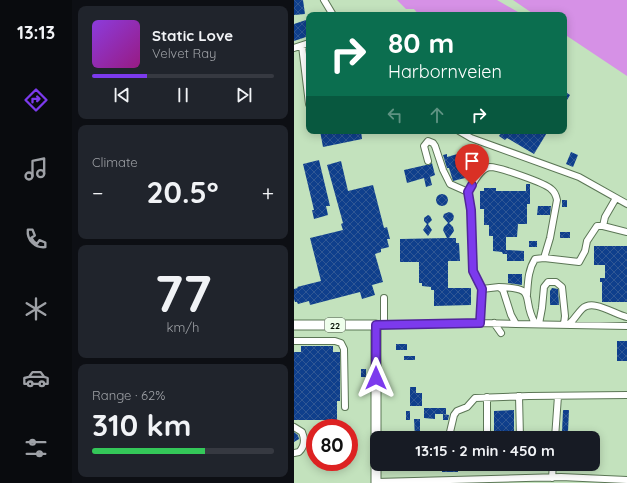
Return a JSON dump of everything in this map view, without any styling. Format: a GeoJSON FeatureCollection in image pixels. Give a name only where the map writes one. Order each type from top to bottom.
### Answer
{"type":"FeatureCollection","features":[{"type":"Feature","properties":{"kind":"highway","name":"22"},"geometry":{"type":"LineString","coordinates":[[294,325],[380,325]]}},
{"type":"Feature","properties":{"kind":"highway"},"geometry":{"type":"LineString","coordinates":[[376,483],[380,325]]}},
{"type":"Feature","properties":{"kind":"street"},"geometry":{"type":"LineString","coordinates":[[324,0],[331,12]]}},
{"type":"Feature","properties":{"kind":"street"},"geometry":{"type":"LineString","coordinates":[[294,48],[306,45]]}},
{"type":"Feature","properties":{"kind":"street"},"geometry":{"type":"LineString","coordinates":[[302,46],[306,79]]}},
{"type":"Feature","properties":{"kind":"street"},"geometry":{"type":"LineString","coordinates":[[464,134],[471,138],[579,177],[627,204]]}},
{"type":"Feature","properties":{"kind":"street"},"geometry":{"type":"LineString","coordinates":[[428,161],[424,146],[428,141],[433,143],[435,146],[441,165],[450,184],[468,192]]}},
{"type":"Feature","properties":{"kind":"street"},"geometry":{"type":"LineString","coordinates":[[480,323],[482,289],[473,271],[471,210],[468,192],[484,170],[490,167],[530,179],[543,184],[551,189],[555,194],[557,200],[550,238],[544,258]]}},
{"type":"Feature","properties":{"kind":"street"},"geometry":{"type":"LineString","coordinates":[[602,226],[605,216],[616,198]]}},
{"type":"Feature","properties":{"kind":"street"},"geometry":{"type":"LineString","coordinates":[[537,324],[530,315],[527,294],[531,265],[536,259],[544,258],[579,262],[585,251],[587,241],[597,226],[627,232]]}},
{"type":"Feature","properties":{"kind":"street"},"geometry":{"type":"LineString","coordinates":[[537,324],[542,308],[544,287],[548,282],[556,282],[562,287],[567,324]]}},
{"type":"Feature","properties":{"kind":"street"},"geometry":{"type":"LineString","coordinates":[[482,289],[499,287],[517,288],[523,290],[527,294]]}},
{"type":"Feature","properties":{"kind":"street"},"geometry":{"type":"LineString","coordinates":[[499,287],[503,290],[511,315],[516,324]]}},
{"type":"Feature","properties":{"kind":"street"},"geometry":{"type":"LineString","coordinates":[[384,298],[380,325],[480,323],[627,326]]}},
{"type":"Feature","properties":{"kind":"street"},"geometry":{"type":"LineString","coordinates":[[567,324],[586,307],[598,306],[627,318]]}},
{"type":"Feature","properties":{"kind":"street"},"geometry":{"type":"LineString","coordinates":[[494,324],[501,332]]}},
{"type":"Feature","properties":{"kind":"street"},"geometry":{"type":"LineString","coordinates":[[294,341],[335,340],[341,343],[344,349],[345,407]]}},
{"type":"Feature","properties":{"kind":"street"},"geometry":{"type":"LineString","coordinates":[[450,431],[454,415],[457,411],[467,407],[475,398],[627,395]]}},
{"type":"Feature","properties":{"kind":"street"},"geometry":{"type":"LineString","coordinates":[[519,396],[520,431]]}},
{"type":"Feature","properties":{"kind":"street"},"geometry":{"type":"LineString","coordinates":[[556,431],[558,396]]}},
{"type":"Feature","properties":{"kind":"street"},"geometry":{"type":"LineString","coordinates":[[487,397],[487,431]]}},
{"type":"Feature","properties":{"kind":"street"},"geometry":{"type":"LineString","coordinates":[[294,427],[302,432],[304,442],[301,450],[294,453]]}},
{"type":"Feature","properties":{"kind":"street"},"geometry":{"type":"LineString","coordinates":[[552,471],[552,478]]}},
{"type":"Feature","properties":{"kind":"street"},"geometry":{"type":"LineString","coordinates":[[376,483],[552,478],[587,481],[627,480]]}},
{"type":"Feature","properties":{"kind":"shaded area"},"geometry":{"type":"Polygon","coordinates":[[[397,0],[497,0],[518,12],[416,12],[414,9],[406,9],[397,0]]]}},
{"type":"Feature","properties":{"kind":"shaded area"},"geometry":{"type":"Polygon","coordinates":[[[513,0],[627,0],[627,76],[567,36],[567,12],[531,12],[513,0]]]}},
{"type":"Feature","properties":{"kind":"building"},"geometry":{"type":"Polygon","coordinates":[[[294,0],[303,0],[305,14],[294,15],[294,0]]]}},
{"type":"Feature","properties":{"kind":"building"},"geometry":{"type":"Polygon","coordinates":[[[306,20],[306,37],[294,41],[294,24],[306,20]]]}},
{"type":"Feature","properties":{"kind":"building"},"geometry":{"type":"Polygon","coordinates":[[[567,93],[570,95],[567,100],[567,93]]]}},
{"type":"Feature","properties":{"kind":"building"},"geometry":{"type":"Polygon","coordinates":[[[321,134],[361,134],[362,139],[323,147],[321,134]]]}},
{"type":"Feature","properties":{"kind":"building"},"geometry":{"type":"Polygon","coordinates":[[[500,134],[546,134],[534,154],[507,138],[505,140],[499,136],[500,134]]]}},
{"type":"Feature","properties":{"kind":"building"},"geometry":{"type":"Polygon","coordinates":[[[464,150],[467,150],[470,154],[467,158],[460,157],[462,167],[468,163],[472,164],[473,169],[463,171],[465,178],[453,181],[443,155],[447,154],[447,157],[461,153],[464,150]]]}},
{"type":"Feature","properties":{"kind":"building"},"geometry":{"type":"Polygon","coordinates":[[[571,152],[578,155],[573,167],[566,164],[571,152]]]}},
{"type":"Feature","properties":{"kind":"building"},"geometry":{"type":"Polygon","coordinates":[[[319,160],[330,206],[326,206],[328,215],[314,219],[312,210],[314,210],[303,164],[319,160]]]}},
{"type":"Feature","properties":{"kind":"building"},"geometry":{"type":"Polygon","coordinates":[[[341,161],[348,191],[373,185],[384,228],[387,227],[390,239],[387,239],[389,247],[381,249],[381,252],[375,254],[383,282],[372,285],[375,295],[362,299],[360,292],[310,305],[309,301],[298,304],[294,299],[294,289],[321,281],[310,238],[343,230],[341,224],[343,223],[327,165],[341,161]]]}},
{"type":"Feature","properties":{"kind":"building"},"geometry":{"type":"Polygon","coordinates":[[[432,163],[435,175],[430,177],[432,185],[426,187],[424,178],[407,183],[404,170],[429,165],[432,163]]]}},
{"type":"Feature","properties":{"kind":"building"},"geometry":{"type":"Polygon","coordinates":[[[526,184],[530,184],[530,204],[527,204],[527,224],[518,224],[517,237],[506,237],[506,250],[524,251],[524,261],[507,261],[507,254],[493,251],[493,236],[489,236],[489,225],[484,225],[484,209],[480,209],[480,191],[484,191],[484,188],[496,188],[496,191],[526,191],[526,184]]]}},
{"type":"Feature","properties":{"kind":"building"},"geometry":{"type":"Polygon","coordinates":[[[442,194],[446,196],[448,200],[446,204],[442,206],[438,204],[436,200],[438,196],[442,194]]]}},
{"type":"Feature","properties":{"kind":"building"},"geometry":{"type":"Polygon","coordinates":[[[562,200],[567,200],[567,207],[562,207],[562,200]]]}},
{"type":"Feature","properties":{"kind":"building"},"geometry":{"type":"Polygon","coordinates":[[[538,206],[551,206],[550,215],[537,215],[538,206]]]}},
{"type":"Feature","properties":{"kind":"building"},"geometry":{"type":"Polygon","coordinates":[[[449,212],[454,216],[453,220],[449,223],[453,227],[454,231],[449,238],[456,238],[456,243],[459,243],[460,261],[448,261],[448,288],[471,288],[471,305],[434,306],[434,290],[431,290],[431,287],[422,286],[422,283],[419,283],[419,262],[400,262],[400,239],[447,238],[443,230],[448,223],[443,217],[444,214],[449,212]]]}},
{"type":"Feature","properties":{"kind":"building"},"geometry":{"type":"Polygon","coordinates":[[[428,215],[432,220],[428,224],[432,230],[428,236],[423,230],[427,224],[424,221],[424,218],[428,215]]]}},
{"type":"Feature","properties":{"kind":"building"},"geometry":{"type":"Polygon","coordinates":[[[560,232],[570,232],[570,238],[560,238],[560,232]]]}},
{"type":"Feature","properties":{"kind":"building"},"geometry":{"type":"Polygon","coordinates":[[[529,241],[537,241],[537,247],[529,247],[529,241]]]}},
{"type":"Feature","properties":{"kind":"building"},"geometry":{"type":"Polygon","coordinates":[[[594,246],[627,246],[627,302],[602,302],[602,282],[600,282],[600,278],[605,278],[605,265],[594,265],[594,246]]]}},
{"type":"Feature","properties":{"kind":"building"},"geometry":{"type":"Polygon","coordinates":[[[508,274],[522,274],[522,285],[508,283],[508,274]]]}},
{"type":"Feature","properties":{"kind":"building"},"geometry":{"type":"Polygon","coordinates":[[[552,288],[558,289],[559,305],[550,305],[550,291],[552,288]]]}},
{"type":"Feature","properties":{"kind":"building"},"geometry":{"type":"Polygon","coordinates":[[[617,341],[627,341],[627,361],[617,361],[617,341]]]}},
{"type":"Feature","properties":{"kind":"building"},"geometry":{"type":"Polygon","coordinates":[[[396,344],[407,344],[407,350],[396,350],[396,344]]]}},
{"type":"Feature","properties":{"kind":"building"},"geometry":{"type":"Polygon","coordinates":[[[301,346],[333,346],[333,352],[340,352],[340,401],[337,401],[337,419],[294,420],[294,352],[301,352],[301,346]]]}},
{"type":"Feature","properties":{"kind":"building"},"geometry":{"type":"Polygon","coordinates":[[[404,356],[415,356],[415,360],[404,360],[404,356]]]}},
{"type":"Feature","properties":{"kind":"building"},"geometry":{"type":"Polygon","coordinates":[[[361,369],[366,369],[366,377],[361,377],[361,369]]]}},
{"type":"Feature","properties":{"kind":"building"},"geometry":{"type":"Polygon","coordinates":[[[410,387],[416,387],[416,393],[422,393],[422,406],[410,406],[410,387]]]}},
{"type":"Feature","properties":{"kind":"building"},"geometry":{"type":"Polygon","coordinates":[[[424,408],[446,408],[446,414],[435,414],[435,419],[424,418],[424,408]]]}},
{"type":"Feature","properties":{"kind":"building"},"geometry":{"type":"Polygon","coordinates":[[[514,410],[514,431],[494,431],[494,411],[514,410]]]}},
{"type":"Feature","properties":{"kind":"building"},"geometry":{"type":"Polygon","coordinates":[[[563,410],[569,410],[568,431],[562,431],[563,410]]]}},
{"type":"Feature","properties":{"kind":"building"},"geometry":{"type":"Polygon","coordinates":[[[406,411],[410,411],[410,420],[406,420],[406,411]]]}},
{"type":"Feature","properties":{"kind":"building"},"geometry":{"type":"Polygon","coordinates":[[[443,414],[449,415],[448,420],[443,420],[443,414]]]}},
{"type":"Feature","properties":{"kind":"building"},"geometry":{"type":"Polygon","coordinates":[[[414,419],[420,419],[420,431],[415,431],[414,419]]]}},
{"type":"Feature","properties":{"kind":"building"},"geometry":{"type":"Polygon","coordinates":[[[294,432],[298,435],[299,439],[294,442],[294,432]]]}},
{"type":"Feature","properties":{"kind":"building"},"geometry":{"type":"Polygon","coordinates":[[[442,471],[458,471],[458,472],[442,471]]]}},
{"type":"Feature","properties":{"kind":"route"},"geometry":{"type":"LineString","coordinates":[[376,378],[376,325],[480,323],[482,289],[473,271],[471,210],[468,192],[472,185]]}}]}
